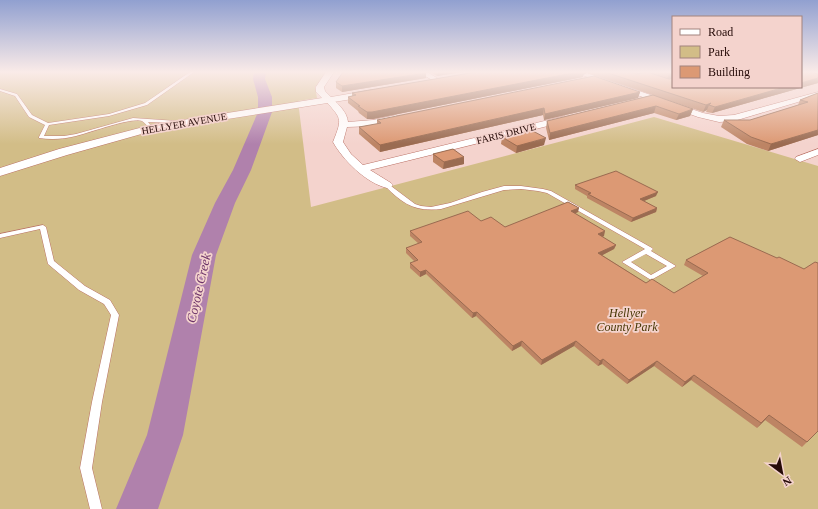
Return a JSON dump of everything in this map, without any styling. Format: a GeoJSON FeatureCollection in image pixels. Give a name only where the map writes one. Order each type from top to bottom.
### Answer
{"type":"FeatureCollection","features":[{"type":"Feature","properties":{"kind":"street"},"geometry":{"type":"LineString","coordinates":[[325,96],[342,112],[345,119],[345,125],[338,142],[344,155],[360,169],[387,185]]}},
{"type":"Feature","properties":{"kind":"street","name":"HELLYER AVENUE"},"geometry":{"type":"LineString","coordinates":[[0,172],[98,142],[147,124],[183,122],[355,96]]}},
{"type":"Feature","properties":{"kind":"street"},"geometry":{"type":"LineString","coordinates":[[645,96],[710,117],[728,119],[812,96]]}},
{"type":"Feature","properties":{"kind":"street"},"geometry":{"type":"LineString","coordinates":[[636,102],[651,98]]}},
{"type":"Feature","properties":{"kind":"street","name":"FARIS DRIVE"},"geometry":{"type":"LineString","coordinates":[[360,169],[575,116]]}},
{"type":"Feature","properties":{"kind":"street"},"geometry":{"type":"LineString","coordinates":[[345,125],[373,123],[403,117]]}},
{"type":"Feature","properties":{"kind":"street"},"geometry":{"type":"LineString","coordinates":[[800,159],[818,152]]}},
{"type":"Feature","properties":{"kind":"street"},"geometry":{"type":"LineString","coordinates":[[0,163],[33,162]]}},
{"type":"Feature","properties":{"kind":"lane"},"geometry":{"type":"LineString","coordinates":[[17,96],[30,116],[47,124],[109,115],[146,104],[158,96]]}},
{"type":"Feature","properties":{"kind":"lane"},"geometry":{"type":"LineString","coordinates":[[47,124],[41,137],[51,139],[134,119],[147,124]]}},
{"type":"Feature","properties":{"kind":"lane"},"geometry":{"type":"LineString","coordinates":[[387,185],[415,206],[431,209],[503,188],[524,187],[549,192],[650,250],[646,251],[626,262],[651,278],[672,266],[646,251]]}},
{"type":"Feature","properties":{"kind":"lane"},"geometry":{"type":"LineString","coordinates":[[0,236],[43,227],[51,262],[82,288],[107,302],[115,315],[97,402],[86,468],[96,509]]}},
{"type":"Feature","properties":{"kind":"green space","name":"Hellyer County Park"},"geometry":{"type":"Polygon","coordinates":[[[0,96],[317,96],[317,98],[298,101],[311,207],[654,117],[818,166],[818,509],[0,509],[0,96]]]}},
{"type":"Feature","properties":{"kind":"building"},"geometry":{"type":"Polygon","coordinates":[[[456,96],[372,112],[367,112],[348,97],[456,96]]]}},
{"type":"Feature","properties":{"kind":"building"},"geometry":{"type":"Polygon","coordinates":[[[497,96],[624,96],[545,114],[544,108],[380,145],[359,127],[381,123],[377,120],[497,96]]]}},
{"type":"Feature","properties":{"kind":"building"},"geometry":{"type":"Polygon","coordinates":[[[650,96],[655,96],[693,109],[679,114],[656,106],[550,133],[547,121],[650,96]]]}},
{"type":"Feature","properties":{"kind":"building"},"geometry":{"type":"Polygon","coordinates":[[[678,96],[754,96],[715,107],[709,105],[711,103],[706,105],[678,96]]]}},
{"type":"Feature","properties":{"kind":"building"},"geometry":{"type":"Polygon","coordinates":[[[811,96],[818,96],[818,130],[771,144],[751,137],[724,120],[750,120],[808,102],[800,100],[811,96]]]}},
{"type":"Feature","properties":{"kind":"building"},"geometry":{"type":"Polygon","coordinates":[[[531,130],[546,138],[517,146],[502,137],[531,130]]]}},
{"type":"Feature","properties":{"kind":"building"},"geometry":{"type":"Polygon","coordinates":[[[453,149],[464,157],[444,162],[433,154],[453,149]]]}},
{"type":"Feature","properties":{"kind":"building"},"geometry":{"type":"Polygon","coordinates":[[[616,171],[658,192],[640,199],[657,208],[633,218],[588,194],[591,193],[575,185],[616,171]]]}},
{"type":"Feature","properties":{"kind":"building"},"geometry":{"type":"Polygon","coordinates":[[[568,202],[579,208],[571,211],[605,231],[598,234],[616,245],[598,253],[646,283],[652,279],[674,293],[708,273],[686,260],[730,237],[804,269],[815,262],[818,263],[818,431],[807,442],[769,415],[761,423],[694,375],[685,382],[657,361],[629,380],[603,359],[600,361],[576,341],[542,360],[522,341],[513,346],[477,312],[473,313],[426,270],[420,272],[410,263],[418,260],[406,248],[422,242],[410,231],[468,211],[481,221],[491,217],[505,227],[568,202]]]}},
{"type":"Feature","properties":{"kind":"waterway","name":"Coyote Creek"},"geometry":{"type":"LineString","coordinates":[[137,509],[165,435],[204,255],[225,203],[242,170],[265,112],[265,96]]}}]}
